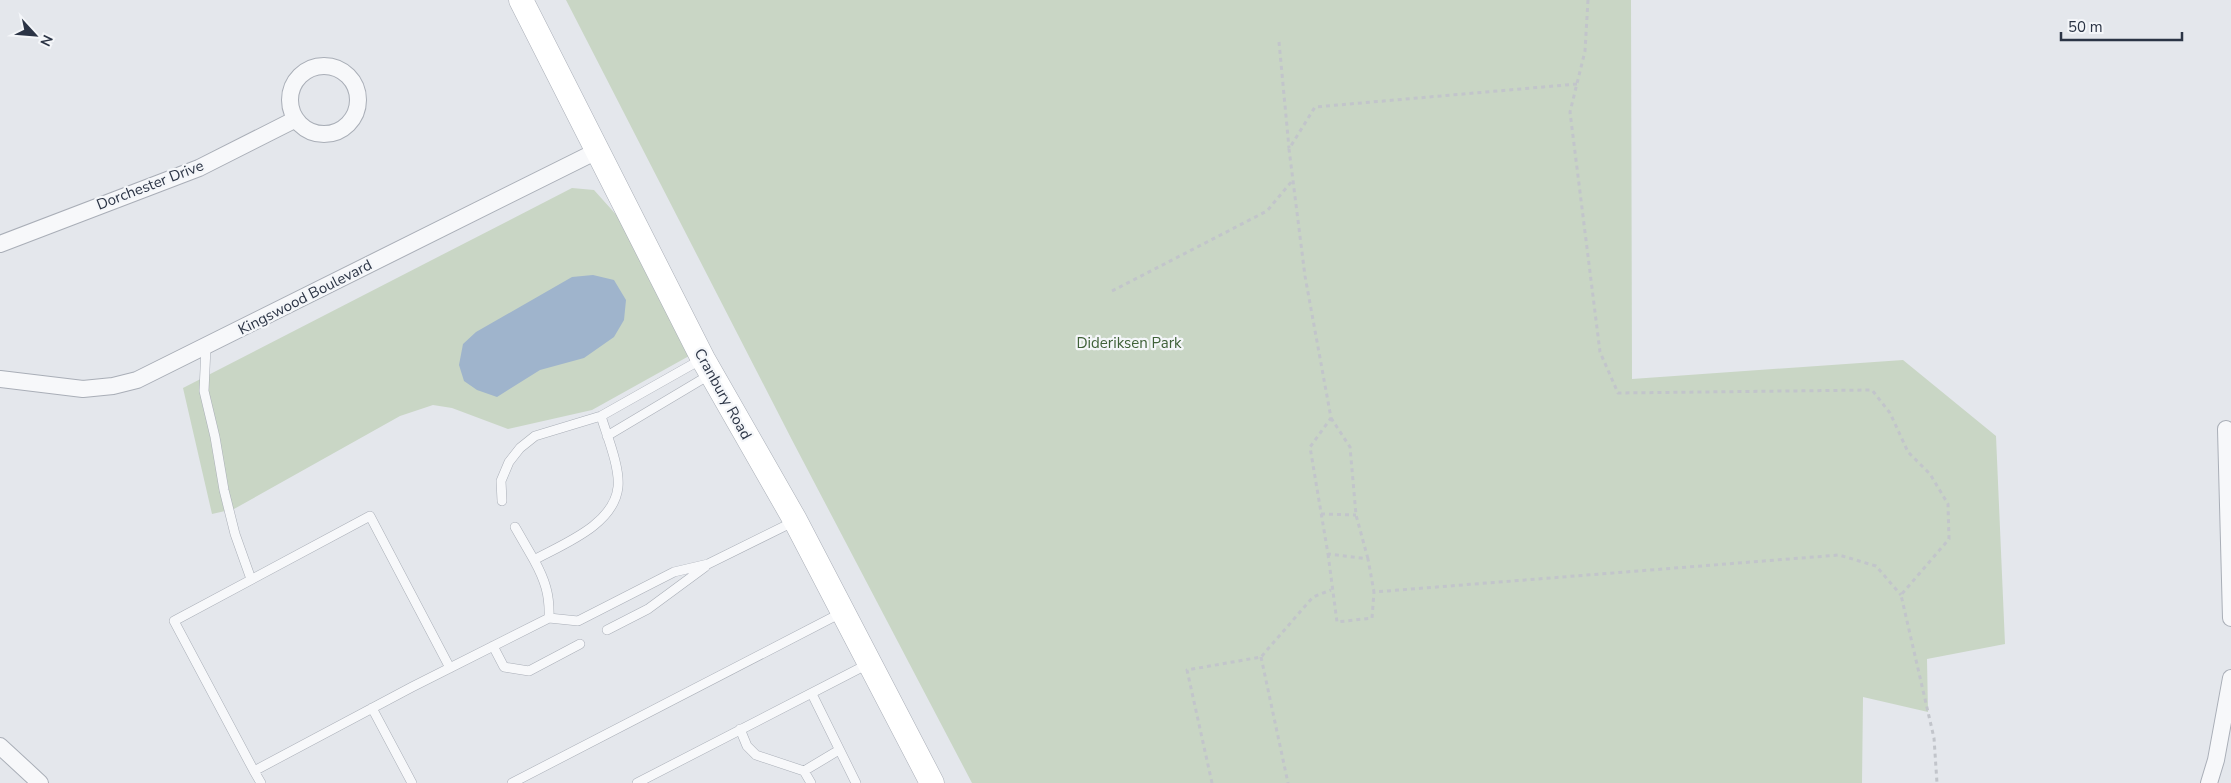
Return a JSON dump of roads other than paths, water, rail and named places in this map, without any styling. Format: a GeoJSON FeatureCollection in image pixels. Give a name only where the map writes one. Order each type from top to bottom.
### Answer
{"type":"FeatureCollection","features":[{"type":"Feature","properties":{"kind":"main road","name":"Cranbury Road"},"geometry":{"type":"LineString","coordinates":[[521,0],[596,151],[707,366],[795,520],[932,783]]}},
{"type":"Feature","properties":{"kind":"street"},"geometry":{"type":"LineString","coordinates":[[318,66],[329,66],[344,72],[355,84],[358,94],[357,110],[349,124],[340,130],[320,134],[309,130],[296,118],[290,105],[290,95],[294,84],[308,69],[318,66]]}},
{"type":"Feature","properties":{"kind":"street","name":"Dorchester Drive"},"geometry":{"type":"LineString","coordinates":[[0,244],[199,168],[296,118]]}},
{"type":"Feature","properties":{"kind":"street","name":"Kingswood Boulevard"},"geometry":{"type":"LineString","coordinates":[[0,379],[83,389],[113,386],[137,380],[596,151]]}},
{"type":"Feature","properties":{"kind":"street"},"geometry":{"type":"LineString","coordinates":[[2226,429],[2231,618]]}},
{"type":"Feature","properties":{"kind":"street"},"geometry":{"type":"LineString","coordinates":[[2209,783],[2216,760],[2231,678]]}},
{"type":"Feature","properties":{"kind":"street"},"geometry":{"type":"LineString","coordinates":[[0,746],[40,783]]}},
{"type":"Feature","properties":{"kind":"lane"},"geometry":{"type":"LineString","coordinates":[[206,347],[204,391],[215,437],[224,490],[235,534],[251,580]]}},
{"type":"Feature","properties":{"kind":"lane"},"geometry":{"type":"LineString","coordinates":[[502,501],[501,481],[508,462],[520,448],[535,436],[601,416],[707,366]]}},
{"type":"Feature","properties":{"kind":"lane"},"geometry":{"type":"LineString","coordinates":[[607,436],[707,366]]}},
{"type":"Feature","properties":{"kind":"lane"},"geometry":{"type":"LineString","coordinates":[[534,560],[598,523],[611,509],[618,487],[614,461],[601,416]]}},
{"type":"Feature","properties":{"kind":"lane"},"geometry":{"type":"LineString","coordinates":[[260,783],[174,620],[370,516],[450,668]]}},
{"type":"Feature","properties":{"kind":"lane"},"geometry":{"type":"LineString","coordinates":[[607,630],[648,609],[708,564],[795,520]]}},
{"type":"Feature","properties":{"kind":"lane"},"geometry":{"type":"LineString","coordinates":[[516,527],[545,580],[550,599],[550,618]]}},
{"type":"Feature","properties":{"kind":"lane"},"geometry":{"type":"LineString","coordinates":[[254,771],[372,708],[550,618],[578,621],[674,572],[708,564]]}},
{"type":"Feature","properties":{"kind":"lane"},"geometry":{"type":"LineString","coordinates":[[512,783],[844,612]]}},
{"type":"Feature","properties":{"kind":"lane"},"geometry":{"type":"LineString","coordinates":[[493,646],[504,667],[528,670],[580,644]]}},
{"type":"Feature","properties":{"kind":"lane"},"geometry":{"type":"LineString","coordinates":[[637,783],[871,663]]}},
{"type":"Feature","properties":{"kind":"lane"},"geometry":{"type":"LineString","coordinates":[[812,694],[856,783]]}},
{"type":"Feature","properties":{"kind":"lane"},"geometry":{"type":"LineString","coordinates":[[372,708],[412,783]]}},
{"type":"Feature","properties":{"kind":"lane"},"geometry":{"type":"LineString","coordinates":[[740,729],[747,746],[756,755],[804,771],[811,783]]}},
{"type":"Feature","properties":{"kind":"lane"},"geometry":{"type":"LineString","coordinates":[[804,771],[839,750]]}},
{"type":"Feature","properties":{"kind":"water"},"geometry":{"type":"Polygon","coordinates":[[[593,275],[614,280],[626,300],[624,320],[614,337],[584,358],[540,370],[497,397],[477,390],[464,381],[459,365],[463,344],[476,332],[572,277],[593,275]]]}},
{"type":"Feature","properties":{"kind":"park label","name":"Dideriksen Park"},"geometry":{"type":"Point","coordinates":[1129,343]}}]}
